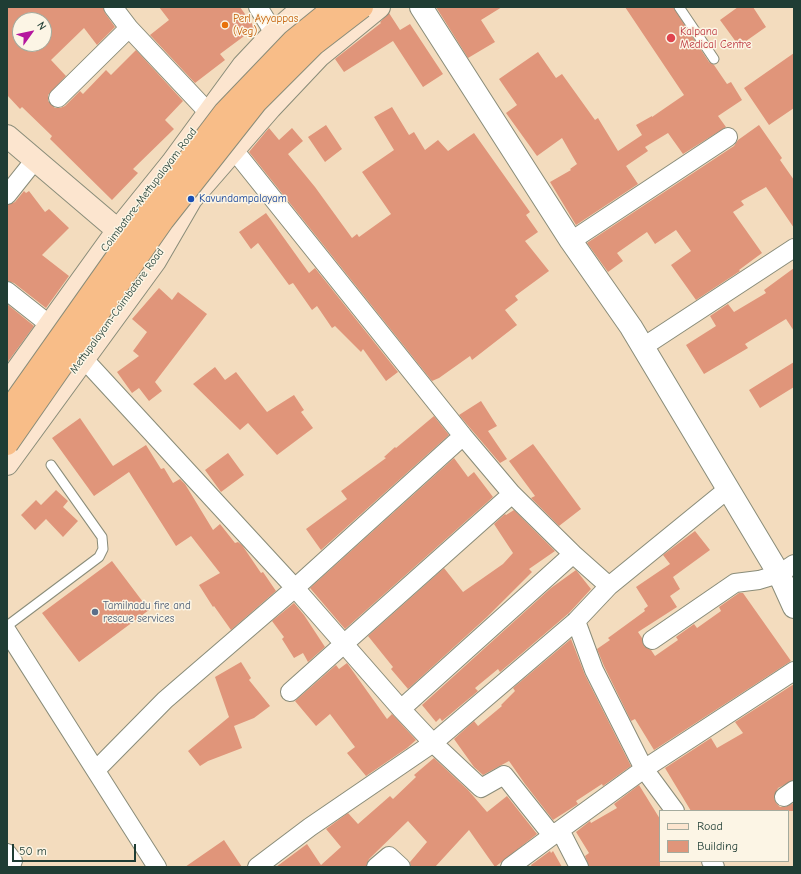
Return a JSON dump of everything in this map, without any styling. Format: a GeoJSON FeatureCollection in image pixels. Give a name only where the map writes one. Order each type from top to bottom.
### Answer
{"type":"FeatureCollection","features":[{"type":"Feature","properties":{"kind":"highway"},"geometry":{"type":"LineString","coordinates":[[7,413],[141,223],[226,112],[293,41],[335,7]]}},
{"type":"Feature","properties":{"kind":"highway"},"geometry":{"type":"LineString","coordinates":[[7,444],[163,220],[256,102],[314,44],[362,7]]}},
{"type":"Feature","properties":{"kind":"main road","name":"Coimbatore-Mettupalayam Road"},"geometry":{"type":"LineString","coordinates":[[7,384],[118,230],[172,163],[243,66],[274,33],[304,7]]}},
{"type":"Feature","properties":{"kind":"main road","name":"Mettupalayam-Coimbatore Road"},"geometry":{"type":"LineString","coordinates":[[7,464],[154,261],[191,199],[270,108],[319,56],[379,7]]}},
{"type":"Feature","properties":{"kind":"main road"},"geometry":{"type":"LineString","coordinates":[[7,136],[34,161],[154,261]]}},
{"type":"Feature","properties":{"kind":"street"},"geometry":{"type":"LineString","coordinates":[[114,7],[129,28],[208,112]]}},
{"type":"Feature","properties":{"kind":"street"},"geometry":{"type":"LineString","coordinates":[[258,7],[274,33]]}},
{"type":"Feature","properties":{"kind":"street"},"geometry":{"type":"LineString","coordinates":[[421,7],[571,241],[643,347],[728,489],[787,569],[794,607]]}},
{"type":"Feature","properties":{"kind":"street"},"geometry":{"type":"LineString","coordinates":[[58,98],[129,28]]}},
{"type":"Feature","properties":{"kind":"street"},"geometry":{"type":"LineString","coordinates":[[571,241],[728,137]]}},
{"type":"Feature","properties":{"kind":"street"},"geometry":{"type":"LineString","coordinates":[[234,150],[463,436],[512,494],[573,554],[609,586]]}},
{"type":"Feature","properties":{"kind":"street"},"geometry":{"type":"LineString","coordinates":[[7,195],[34,161]]}},
{"type":"Feature","properties":{"kind":"street"},"geometry":{"type":"LineString","coordinates":[[643,347],[794,248]]}},
{"type":"Feature","properties":{"kind":"street"},"geometry":{"type":"LineString","coordinates":[[7,292],[50,325]]}},
{"type":"Feature","properties":{"kind":"street"},"geometry":{"type":"LineString","coordinates":[[83,358],[295,588],[401,709],[433,743],[481,788],[504,775],[556,832],[579,867]]}},
{"type":"Feature","properties":{"kind":"street"},"geometry":{"type":"LineString","coordinates":[[96,770],[165,700],[295,588],[463,436]]}},
{"type":"Feature","properties":{"kind":"street"},"geometry":{"type":"LineString","coordinates":[[257,867],[310,827],[433,743],[576,621],[609,586],[728,489]]}},
{"type":"Feature","properties":{"kind":"street"},"geometry":{"type":"LineString","coordinates":[[290,692],[512,494]]}},
{"type":"Feature","properties":{"kind":"street"},"geometry":{"type":"LineString","coordinates":[[401,709],[573,554]]}},
{"type":"Feature","properties":{"kind":"street"},"geometry":{"type":"LineString","coordinates":[[652,640],[735,583],[787,569]]}},
{"type":"Feature","properties":{"kind":"street"},"geometry":{"type":"LineString","coordinates":[[576,621],[594,670],[644,769],[674,810]]}},
{"type":"Feature","properties":{"kind":"street"},"geometry":{"type":"LineString","coordinates":[[7,631],[157,867]]}},
{"type":"Feature","properties":{"kind":"street"},"geometry":{"type":"LineString","coordinates":[[510,867],[644,769],[794,671]]}},
{"type":"Feature","properties":{"kind":"street"},"geometry":{"type":"LineString","coordinates":[[376,867],[389,856],[401,867]]}},
{"type":"Feature","properties":{"kind":"lane"},"geometry":{"type":"LineString","coordinates":[[679,7],[714,59]]}},
{"type":"Feature","properties":{"kind":"lane"},"geometry":{"type":"LineString","coordinates":[[7,626],[99,556],[103,549],[102,537],[51,465]]}},
{"type":"Feature","properties":{"kind":"building"},"geometry":{"type":"Polygon","coordinates":[[[7,7],[103,7],[105,13],[115,27],[97,45],[84,28],[51,60],[66,76],[48,95],[48,101],[55,108],[65,106],[80,91],[83,94],[106,70],[111,75],[136,50],[183,101],[165,120],[174,129],[133,169],[138,173],[112,200],[50,139],[52,136],[22,107],[20,109],[7,95],[7,7]]]}},
{"type":"Feature","properties":{"kind":"building"},"geometry":{"type":"Polygon","coordinates":[[[159,7],[240,7],[255,28],[220,54],[225,60],[195,83],[150,35],[169,20],[159,7]]]}},
{"type":"Feature","properties":{"kind":"building"},"geometry":{"type":"Polygon","coordinates":[[[436,7],[502,7],[481,20],[495,42],[468,58],[436,7]]]}},
{"type":"Feature","properties":{"kind":"building"},"geometry":{"type":"Polygon","coordinates":[[[625,7],[673,7],[709,62],[714,65],[727,84],[731,82],[742,100],[718,116],[726,127],[683,154],[668,133],[645,147],[648,151],[626,166],[638,184],[576,225],[550,182],[571,170],[570,169],[577,164],[562,138],[537,156],[506,113],[517,105],[499,79],[538,52],[556,78],[562,74],[595,120],[598,118],[618,151],[642,135],[636,125],[652,117],[684,95],[625,7]]]}},
{"type":"Feature","properties":{"kind":"building"},"geometry":{"type":"Polygon","coordinates":[[[738,7],[753,7],[766,27],[739,46],[720,20],[738,7]]]}},
{"type":"Feature","properties":{"kind":"building"},"geometry":{"type":"Polygon","coordinates":[[[389,13],[400,30],[410,24],[443,74],[423,87],[393,41],[344,72],[335,59],[381,23],[380,22],[389,13]]]}},
{"type":"Feature","properties":{"kind":"building"},"geometry":{"type":"Polygon","coordinates":[[[794,53],[794,108],[769,125],[744,88],[794,53]]]}},
{"type":"Feature","properties":{"kind":"building"},"geometry":{"type":"Polygon","coordinates":[[[392,107],[409,135],[414,132],[425,150],[438,140],[448,151],[474,133],[530,212],[526,215],[538,232],[525,241],[549,271],[515,296],[518,300],[505,310],[517,325],[472,360],[470,356],[439,378],[432,381],[249,152],[269,128],[279,140],[292,128],[303,141],[288,154],[315,187],[352,238],[357,234],[359,237],[391,214],[362,172],[394,150],[374,117],[392,107]]]}},
{"type":"Feature","properties":{"kind":"building"},"geometry":{"type":"Polygon","coordinates":[[[326,125],[342,149],[325,162],[308,137],[326,125]]]}},
{"type":"Feature","properties":{"kind":"building"},"geometry":{"type":"Polygon","coordinates":[[[759,125],[782,158],[780,160],[794,180],[794,228],[766,187],[741,201],[744,205],[733,212],[762,253],[739,270],[740,271],[696,300],[671,265],[691,251],[676,230],[655,244],[647,232],[617,253],[623,261],[608,272],[587,243],[734,146],[738,140],[759,125]]]}},
{"type":"Feature","properties":{"kind":"building"},"geometry":{"type":"Polygon","coordinates":[[[24,191],[26,193],[29,191],[45,212],[49,209],[69,228],[42,255],[69,276],[46,308],[14,283],[7,281],[7,205],[15,202],[24,191]]]}},
{"type":"Feature","properties":{"kind":"building"},"geometry":{"type":"Polygon","coordinates":[[[266,213],[309,273],[315,268],[398,372],[386,381],[363,349],[361,352],[335,326],[332,328],[317,306],[312,310],[293,283],[289,285],[258,243],[251,249],[239,232],[266,213]]]}},
{"type":"Feature","properties":{"kind":"building"},"geometry":{"type":"Polygon","coordinates":[[[794,268],[794,331],[786,319],[745,344],[748,348],[704,374],[686,345],[716,326],[710,316],[728,304],[734,312],[766,293],[764,290],[794,268]]]}},
{"type":"Feature","properties":{"kind":"building"},"geometry":{"type":"Polygon","coordinates":[[[159,288],[172,300],[178,292],[207,314],[155,382],[162,391],[149,401],[139,388],[132,393],[117,372],[139,356],[133,351],[147,332],[132,319],[159,288]]]}},
{"type":"Feature","properties":{"kind":"building"},"geometry":{"type":"Polygon","coordinates":[[[7,304],[34,326],[7,363],[7,304]]]}},
{"type":"Feature","properties":{"kind":"building"},"geometry":{"type":"Polygon","coordinates":[[[794,362],[794,387],[760,408],[749,390],[794,362]]]}},
{"type":"Feature","properties":{"kind":"building"},"geometry":{"type":"Polygon","coordinates":[[[215,367],[225,380],[236,372],[267,412],[294,395],[304,410],[301,412],[313,428],[277,455],[248,423],[240,430],[193,384],[215,367]]]}},
{"type":"Feature","properties":{"kind":"building"},"geometry":{"type":"Polygon","coordinates":[[[481,401],[497,426],[488,431],[507,459],[500,463],[459,415],[481,401]]]}},
{"type":"Feature","properties":{"kind":"building"},"geometry":{"type":"Polygon","coordinates":[[[434,416],[449,435],[321,550],[306,529],[347,499],[341,491],[386,458],[384,457],[395,447],[396,448],[434,416]]]}},
{"type":"Feature","properties":{"kind":"building"},"geometry":{"type":"Polygon","coordinates":[[[80,418],[113,466],[146,445],[161,469],[164,468],[173,483],[180,479],[185,484],[213,530],[220,524],[235,543],[238,542],[242,545],[261,573],[263,572],[276,591],[231,630],[214,606],[213,607],[199,585],[220,573],[191,536],[176,546],[129,472],[94,496],[52,438],[80,418]]]}},
{"type":"Feature","properties":{"kind":"building"},"geometry":{"type":"Polygon","coordinates":[[[533,444],[581,509],[559,526],[531,498],[535,496],[509,461],[533,444]]]}},
{"type":"Feature","properties":{"kind":"building"},"geometry":{"type":"Polygon","coordinates":[[[228,453],[244,475],[221,492],[205,470],[228,453]]]}},
{"type":"Feature","properties":{"kind":"building"},"geometry":{"type":"Polygon","coordinates":[[[454,458],[468,477],[474,472],[493,497],[345,629],[310,588],[454,458]]]}},
{"type":"Feature","properties":{"kind":"building"},"geometry":{"type":"Polygon","coordinates":[[[56,490],[68,501],[63,507],[78,521],[63,537],[46,519],[35,530],[21,515],[36,500],[41,505],[56,490]]]}},
{"type":"Feature","properties":{"kind":"building"},"geometry":{"type":"Polygon","coordinates":[[[514,510],[555,551],[529,569],[532,572],[487,617],[408,689],[391,669],[393,667],[368,636],[444,568],[463,592],[503,564],[513,553],[494,524],[505,514],[506,515],[514,510]]]}},
{"type":"Feature","properties":{"kind":"building"},"geometry":{"type":"Polygon","coordinates":[[[695,531],[710,550],[673,577],[680,589],[670,596],[677,607],[638,632],[642,638],[644,646],[651,650],[655,656],[678,640],[676,637],[694,624],[697,628],[721,611],[719,607],[739,593],[743,593],[791,661],[654,750],[635,719],[631,721],[597,649],[610,640],[608,638],[645,611],[644,609],[648,606],[636,587],[670,564],[663,555],[695,531]]]}},
{"type":"Feature","properties":{"kind":"building","name":"Tamilnadu fire and rescue services"},"geometry":{"type":"Polygon","coordinates":[[[112,561],[149,610],[79,662],[42,613],[112,561]]]}},
{"type":"Feature","properties":{"kind":"building"},"geometry":{"type":"Polygon","coordinates":[[[576,570],[591,589],[569,613],[500,672],[498,669],[475,688],[478,691],[442,721],[440,718],[436,722],[422,705],[551,588],[576,570]]]}},
{"type":"Feature","properties":{"kind":"building"},"geometry":{"type":"Polygon","coordinates":[[[294,603],[304,615],[325,647],[308,662],[303,653],[294,658],[282,639],[284,637],[272,621],[294,603]]]}},
{"type":"Feature","properties":{"kind":"building"},"geometry":{"type":"Polygon","coordinates":[[[571,639],[585,675],[631,766],[603,786],[602,784],[576,801],[578,804],[553,820],[509,761],[483,775],[474,767],[454,739],[474,721],[478,726],[502,706],[501,705],[515,691],[513,688],[571,639]]]}},
{"type":"Feature","properties":{"kind":"building"},"geometry":{"type":"Polygon","coordinates":[[[241,662],[251,678],[249,680],[270,706],[254,718],[234,726],[242,748],[208,761],[200,766],[188,751],[229,717],[215,677],[241,662]]]}},
{"type":"Feature","properties":{"kind":"building"},"geometry":{"type":"Polygon","coordinates":[[[347,663],[387,719],[392,714],[416,740],[407,748],[366,776],[347,753],[355,747],[330,714],[316,726],[295,701],[336,665],[339,669],[347,663]]]}},
{"type":"Feature","properties":{"kind":"building"},"geometry":{"type":"Polygon","coordinates":[[[794,684],[794,780],[778,788],[774,798],[780,807],[785,807],[794,803],[794,811],[690,810],[665,768],[711,738],[717,748],[743,733],[735,722],[794,684]]]}},
{"type":"Feature","properties":{"kind":"building"},"geometry":{"type":"Polygon","coordinates":[[[434,758],[468,790],[487,812],[507,796],[537,834],[495,867],[469,830],[435,867],[411,867],[410,862],[427,842],[408,821],[369,859],[366,867],[276,867],[307,844],[321,865],[341,847],[326,829],[348,813],[358,824],[390,796],[393,799],[416,777],[414,775],[434,758]]]}},
{"type":"Feature","properties":{"kind":"building"},"geometry":{"type":"Polygon","coordinates":[[[639,785],[659,817],[660,867],[589,867],[585,856],[589,853],[576,832],[590,821],[591,823],[617,808],[614,804],[639,785]]]}},
{"type":"Feature","properties":{"kind":"building"},"geometry":{"type":"Polygon","coordinates":[[[224,840],[242,867],[185,867],[224,840]]]}},
{"type":"Feature","properties":{"kind":"building"},"geometry":{"type":"Polygon","coordinates":[[[550,851],[551,853],[553,851],[562,867],[532,867],[531,865],[550,851]]]}},
{"type":"Feature","properties":{"kind":"place","name":"Perl Ayyappas (Veg)"},"geometry":{"type":"Point","coordinates":[225,25]}},
{"type":"Feature","properties":{"kind":"place","name":"Kalpana Medical Centre"},"geometry":{"type":"Point","coordinates":[671,38]}},
{"type":"Feature","properties":{"kind":"place","name":"Kavundampalayam"},"geometry":{"type":"Point","coordinates":[191,199]}},
{"type":"Feature","properties":{"kind":"place","name":"Tamilnadu fire and rescue services"},"geometry":{"type":"Point","coordinates":[95,612]}}]}
